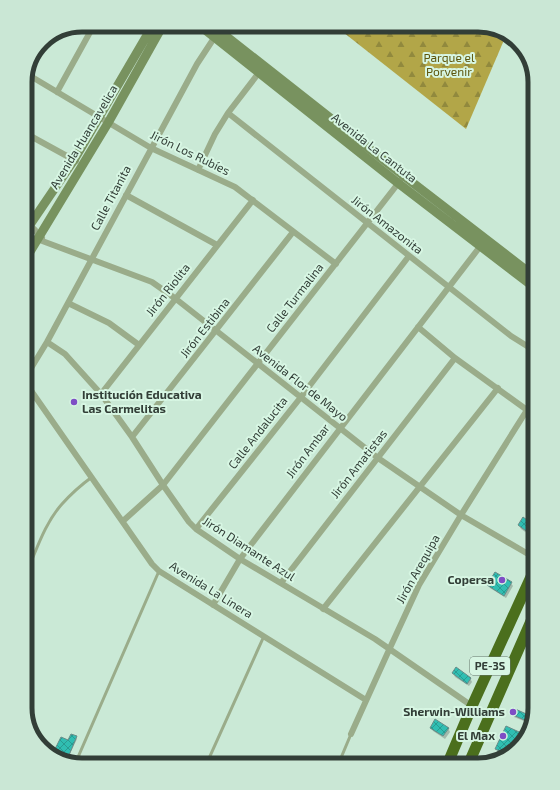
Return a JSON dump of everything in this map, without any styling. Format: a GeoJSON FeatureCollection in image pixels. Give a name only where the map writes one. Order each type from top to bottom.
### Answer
{"type":"FeatureCollection","features":[{"type":"Feature","properties":{"kind":"highway","name":"PE-3S"},"geometry":{"type":"LineString","coordinates":[[450,758],[528,583]]}},
{"type":"Feature","properties":{"kind":"highway","name":"PE-3S"},"geometry":{"type":"LineString","coordinates":[[471,758],[528,628]]}},
{"type":"Feature","properties":{"kind":"main road","name":"Avenida Huancavelica"},"geometry":{"type":"LineString","coordinates":[[32,220],[74,160],[149,32]]}},
{"type":"Feature","properties":{"kind":"main road","name":"Avenida Huancavelica"},"geometry":{"type":"LineString","coordinates":[[32,250],[84,164],[159,32]]}},
{"type":"Feature","properties":{"kind":"main road","name":"Avenida La Cantuta"},"geometry":{"type":"LineString","coordinates":[[214,32],[401,180],[483,242],[528,272]]}},
{"type":"Feature","properties":{"kind":"main road","name":"Avenida La Cantuta"},"geometry":{"type":"LineString","coordinates":[[483,242],[528,282]]}},
{"type":"Feature","properties":{"kind":"street"},"geometry":{"type":"LineString","coordinates":[[57,92],[90,32]]}},
{"type":"Feature","properties":{"kind":"street","name":"Calle Titanita"},"geometry":{"type":"LineString","coordinates":[[32,367],[47,342],[197,64],[218,34]]}},
{"type":"Feature","properties":{"kind":"street"},"geometry":{"type":"LineString","coordinates":[[198,170],[215,134],[228,113],[262,69]]}},
{"type":"Feature","properties":{"kind":"street","name":"Jirón Los Rubíes"},"geometry":{"type":"LineString","coordinates":[[32,77],[151,148],[235,187],[336,264]]}},
{"type":"Feature","properties":{"kind":"street","name":"Jirón Amazonita"},"geometry":{"type":"LineString","coordinates":[[228,113],[449,288],[511,336],[528,346]]}},
{"type":"Feature","properties":{"kind":"street"},"geometry":{"type":"LineString","coordinates":[[32,137],[84,164]]}},
{"type":"Feature","properties":{"kind":"street","name":"Calle Turmalina"},"geometry":{"type":"LineString","coordinates":[[123,521],[163,485],[401,180]]}},
{"type":"Feature","properties":{"kind":"street"},"geometry":{"type":"LineString","coordinates":[[126,195],[217,245]]}},
{"type":"Feature","properties":{"kind":"street","name":"Jirón Riolita"},"geometry":{"type":"LineString","coordinates":[[102,394],[253,200]]}},
{"type":"Feature","properties":{"kind":"street","name":"Avenida Flor de Mayo"},"geometry":{"type":"LineString","coordinates":[[32,231],[40,238],[90,260],[152,282],[176,299],[378,458],[461,514],[528,554]]}},
{"type":"Feature","properties":{"kind":"street","name":"Jirón Estibina"},"geometry":{"type":"LineString","coordinates":[[132,437],[293,232]]}},
{"type":"Feature","properties":{"kind":"street","name":"Avenida Flor de Mayo"},"geometry":{"type":"LineString","coordinates":[[32,237],[40,238]]}},
{"type":"Feature","properties":{"kind":"street","name":"Jirón Ambar"},"geometry":{"type":"LineString","coordinates":[[213,605],[240,559],[483,242]]}},
{"type":"Feature","properties":{"kind":"street","name":"Calle Andalucita"},"geometry":{"type":"LineString","coordinates":[[196,529],[301,397],[409,256]]}},
{"type":"Feature","properties":{"kind":"street"},"geometry":{"type":"LineString","coordinates":[[68,303],[109,323],[139,345]]}},
{"type":"Feature","properties":{"kind":"street"},"geometry":{"type":"LineString","coordinates":[[418,327],[455,358],[528,410]]}},
{"type":"Feature","properties":{"kind":"street","name":"Jirón Diamante Azul"},"geometry":{"type":"LineString","coordinates":[[47,342],[65,354],[102,394],[163,485],[189,522],[196,529],[280,584],[374,639],[472,706]]}},
{"type":"Feature","properties":{"kind":"street","name":"Jirón Amatistas"},"geometry":{"type":"LineString","coordinates":[[280,584],[455,358]]}},
{"type":"Feature","properties":{"kind":"street"},"geometry":{"type":"LineString","coordinates":[[323,609],[498,388]]}},
{"type":"Feature","properties":{"kind":"street","name":"Avenida La Linera"},"geometry":{"type":"LineString","coordinates":[[32,392],[152,564],[159,571],[366,700]]}},
{"type":"Feature","properties":{"kind":"street","name":"Jirón Arequipa"},"geometry":{"type":"LineString","coordinates":[[351,734],[388,650],[419,585],[461,514],[528,410]]}},
{"type":"Feature","properties":{"kind":"lane"},"geometry":{"type":"LineString","coordinates":[[32,560],[48,523],[61,505],[75,490],[92,477]]}},
{"type":"Feature","properties":{"kind":"lane"},"geometry":{"type":"LineString","coordinates":[[78,758],[159,571]]}},
{"type":"Feature","properties":{"kind":"lane"},"geometry":{"type":"LineString","coordinates":[[209,758],[264,636]]}},
{"type":"Feature","properties":{"kind":"lane","name":"Jirón Arequipa"},"geometry":{"type":"LineString","coordinates":[[341,758],[351,734]]}},
{"type":"Feature","properties":{"kind":"green space","name":"Parque el Porvenir"},"geometry":{"type":"Polygon","coordinates":[[[343,32],[482,32],[504,39],[466,129],[343,32]]]}},
{"type":"Feature","properties":{"kind":"building"},"geometry":{"type":"Polygon","coordinates":[[[523,517],[528,521],[528,532],[518,525],[523,517]]]}},
{"type":"Feature","properties":{"kind":"building"},"geometry":{"type":"Polygon","coordinates":[[[495,572],[512,582],[504,596],[487,585],[495,572]]]}},
{"type":"Feature","properties":{"kind":"building"},"geometry":{"type":"Polygon","coordinates":[[[456,667],[471,678],[467,684],[452,673],[456,667]]]}},
{"type":"Feature","properties":{"kind":"building"},"geometry":{"type":"Polygon","coordinates":[[[513,708],[528,715],[526,721],[511,714],[513,708]]]}},
{"type":"Feature","properties":{"kind":"building"},"geometry":{"type":"Polygon","coordinates":[[[435,719],[449,728],[443,736],[430,728],[435,719]]]}},
{"type":"Feature","properties":{"kind":"building"},"geometry":{"type":"Polygon","coordinates":[[[506,726],[521,733],[518,739],[509,748],[501,752],[495,749],[506,726]]]}},
{"type":"Feature","properties":{"kind":"building"},"geometry":{"type":"Polygon","coordinates":[[[71,734],[77,736],[69,756],[55,750],[61,737],[68,740],[71,734]]]}},
{"type":"Feature","properties":{"kind":"place","name":"Institución Educativa Las Carmelitas"},"geometry":{"type":"Point","coordinates":[74,402]}},
{"type":"Feature","properties":{"kind":"place","name":"Copersa"},"geometry":{"type":"Point","coordinates":[502,580]}},
{"type":"Feature","properties":{"kind":"place","name":"Sherwin-Williams"},"geometry":{"type":"Point","coordinates":[513,712]}},
{"type":"Feature","properties":{"kind":"place","name":"El Max"},"geometry":{"type":"Point","coordinates":[503,736]}}]}
